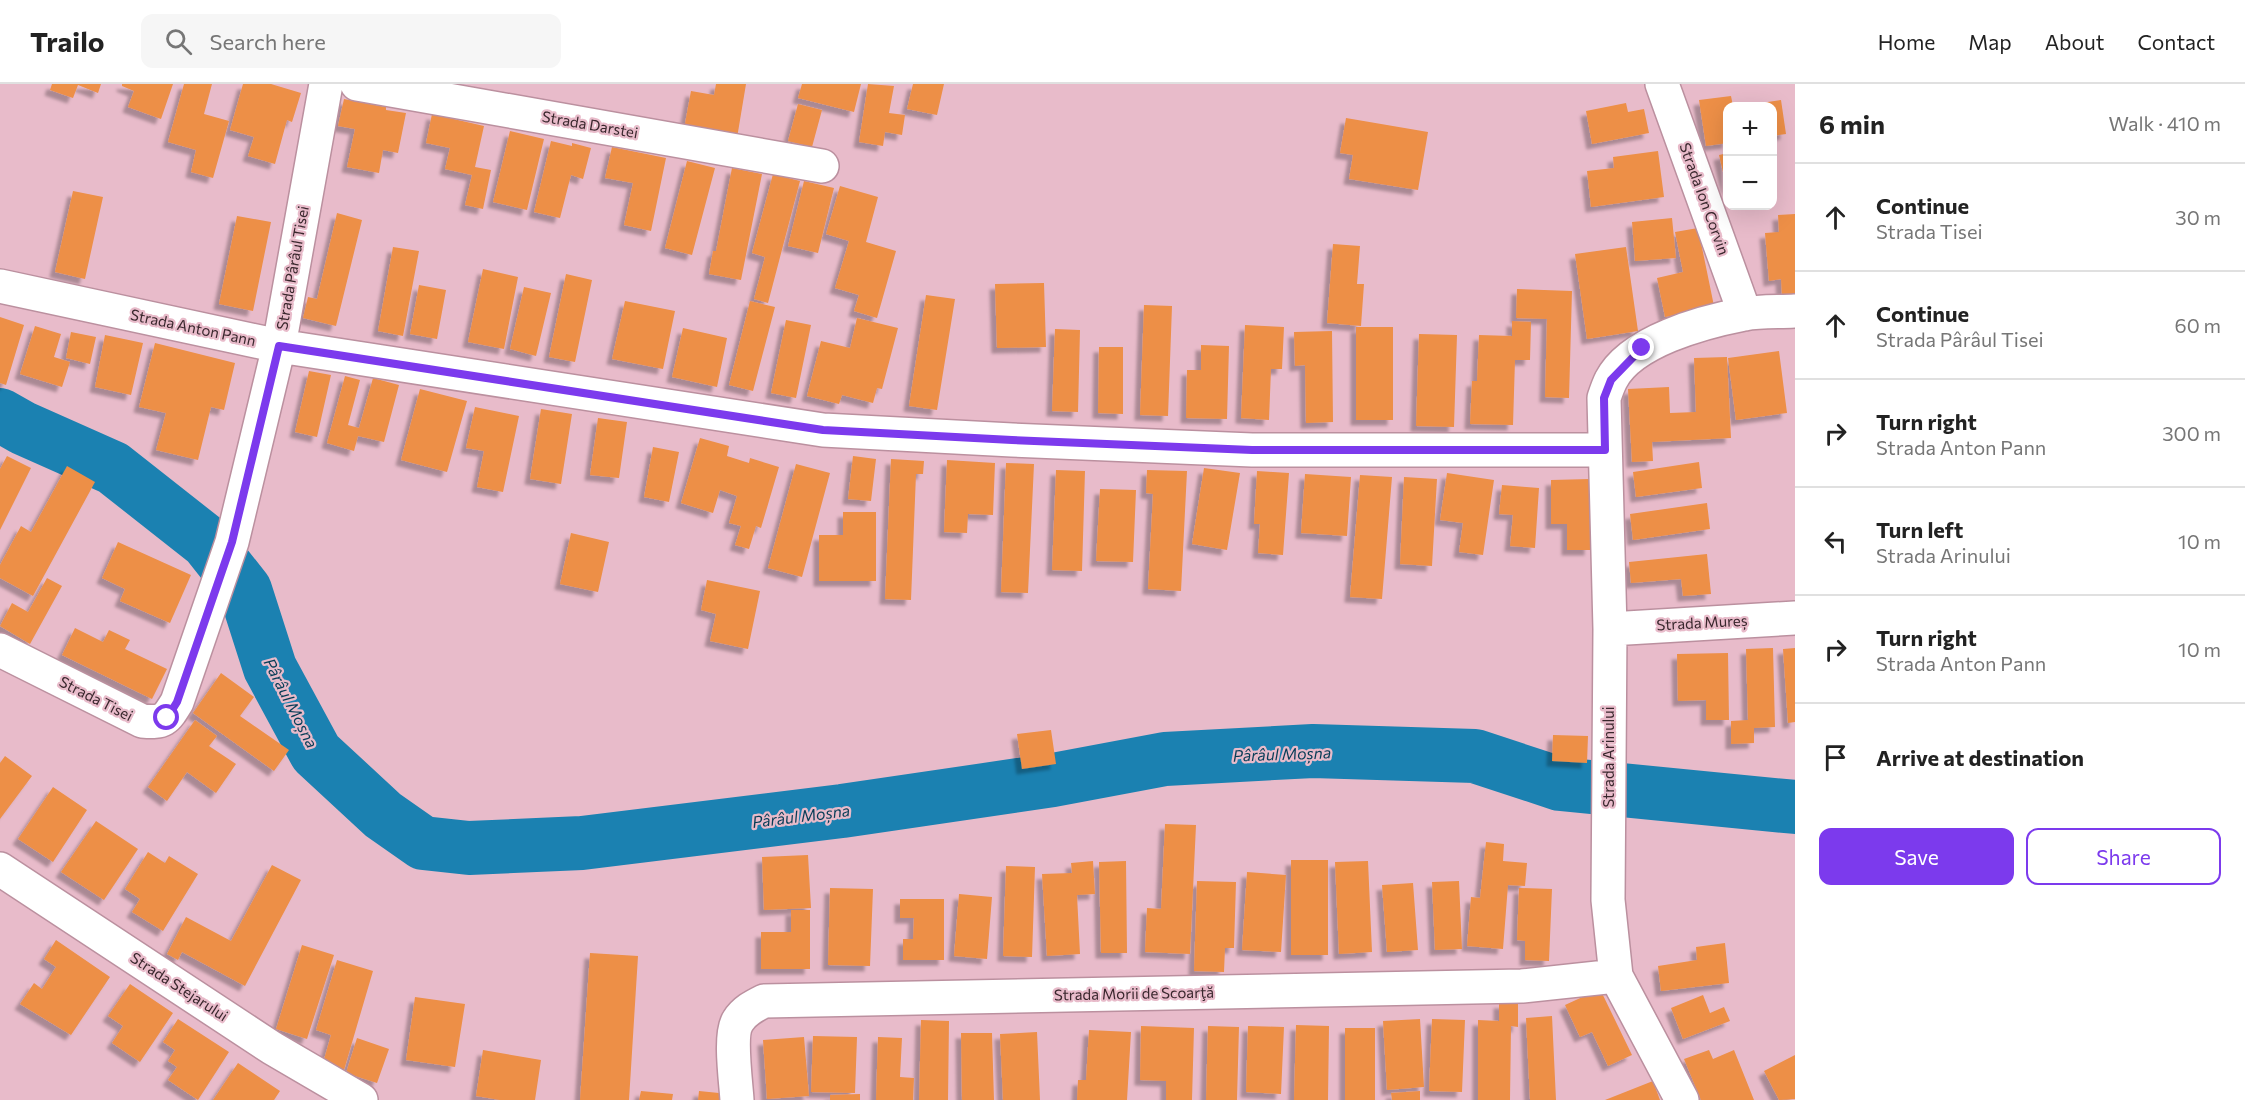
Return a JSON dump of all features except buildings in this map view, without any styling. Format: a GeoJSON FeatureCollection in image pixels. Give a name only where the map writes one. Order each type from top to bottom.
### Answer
{"type":"FeatureCollection","features":[{"type":"Feature","properties":{"kind":"street","name":"Strada Pârâul Tisei"},"geometry":{"type":"LineString","coordinates":[[217,590],[232,542],[279,346],[326,84]]}},
{"type":"Feature","properties":{"kind":"street","name":"Strada Darstei"},"geometry":{"type":"LineString","coordinates":[[357,84],[822,166]]}},
{"type":"Feature","properties":{"kind":"street","name":"Strada Ion Corvin"},"geometry":{"type":"LineString","coordinates":[[1662,84],[1745,314]]}},
{"type":"Feature","properties":{"kind":"street","name":"Strada Anton Pann"},"geometry":{"type":"LineString","coordinates":[[0,286],[279,346],[823,430],[1252,450],[1605,450]]}},
{"type":"Feature","properties":{"kind":"street"},"geometry":{"type":"LineString","coordinates":[[1745,314],[1795,311]]}},
{"type":"Feature","properties":{"kind":"street","name":"Strada Arinului"},"geometry":{"type":"LineString","coordinates":[[1682,1100],[1616,976],[1608,900],[1610,629],[1604,398],[1611,380],[1642,348],[1656,340],[1745,314]]}},
{"type":"Feature","properties":{"kind":"street","name":"Strada Tisei"},"geometry":{"type":"LineString","coordinates":[[0,650],[142,722],[156,722],[167,718],[177,702],[217,590]]}},
{"type":"Feature","properties":{"kind":"street","name":"Strada Mureș"},"geometry":{"type":"LineString","coordinates":[[1610,629],[1795,618]]}},
{"type":"Feature","properties":{"kind":"street","name":"Strada Stejarului"},"geometry":{"type":"LineString","coordinates":[[0,869],[272,1048],[361,1100]]}},
{"type":"Feature","properties":{"kind":"street","name":"Strada Morii de Scoarţă"},"geometry":{"type":"LineString","coordinates":[[737,1100],[733,1044],[737,1022],[751,1008],[764,1001],[1522,986],[1616,976]]}},
{"type":"Feature","properties":{"kind":"waterway","name":"Pârâul Moșna"},"geometry":{"type":"LineString","coordinates":[[0,415],[23,428],[113,468],[207,542],[245,590],[270,668],[316,753],[383,815],[423,843],[469,848],[582,843],[842,811],[1053,780],[1165,759],[1313,751],[1475,756],[1560,784],[1795,807]]}},
{"type":"Feature","properties":{"kind":"route"},"geometry":{"type":"LineString","coordinates":[[167,718],[177,702],[232,542],[279,346],[823,430],[1252,450],[1531,451],[1605,450],[1604,398],[1611,380],[1619,369],[1642,348]]}}]}
